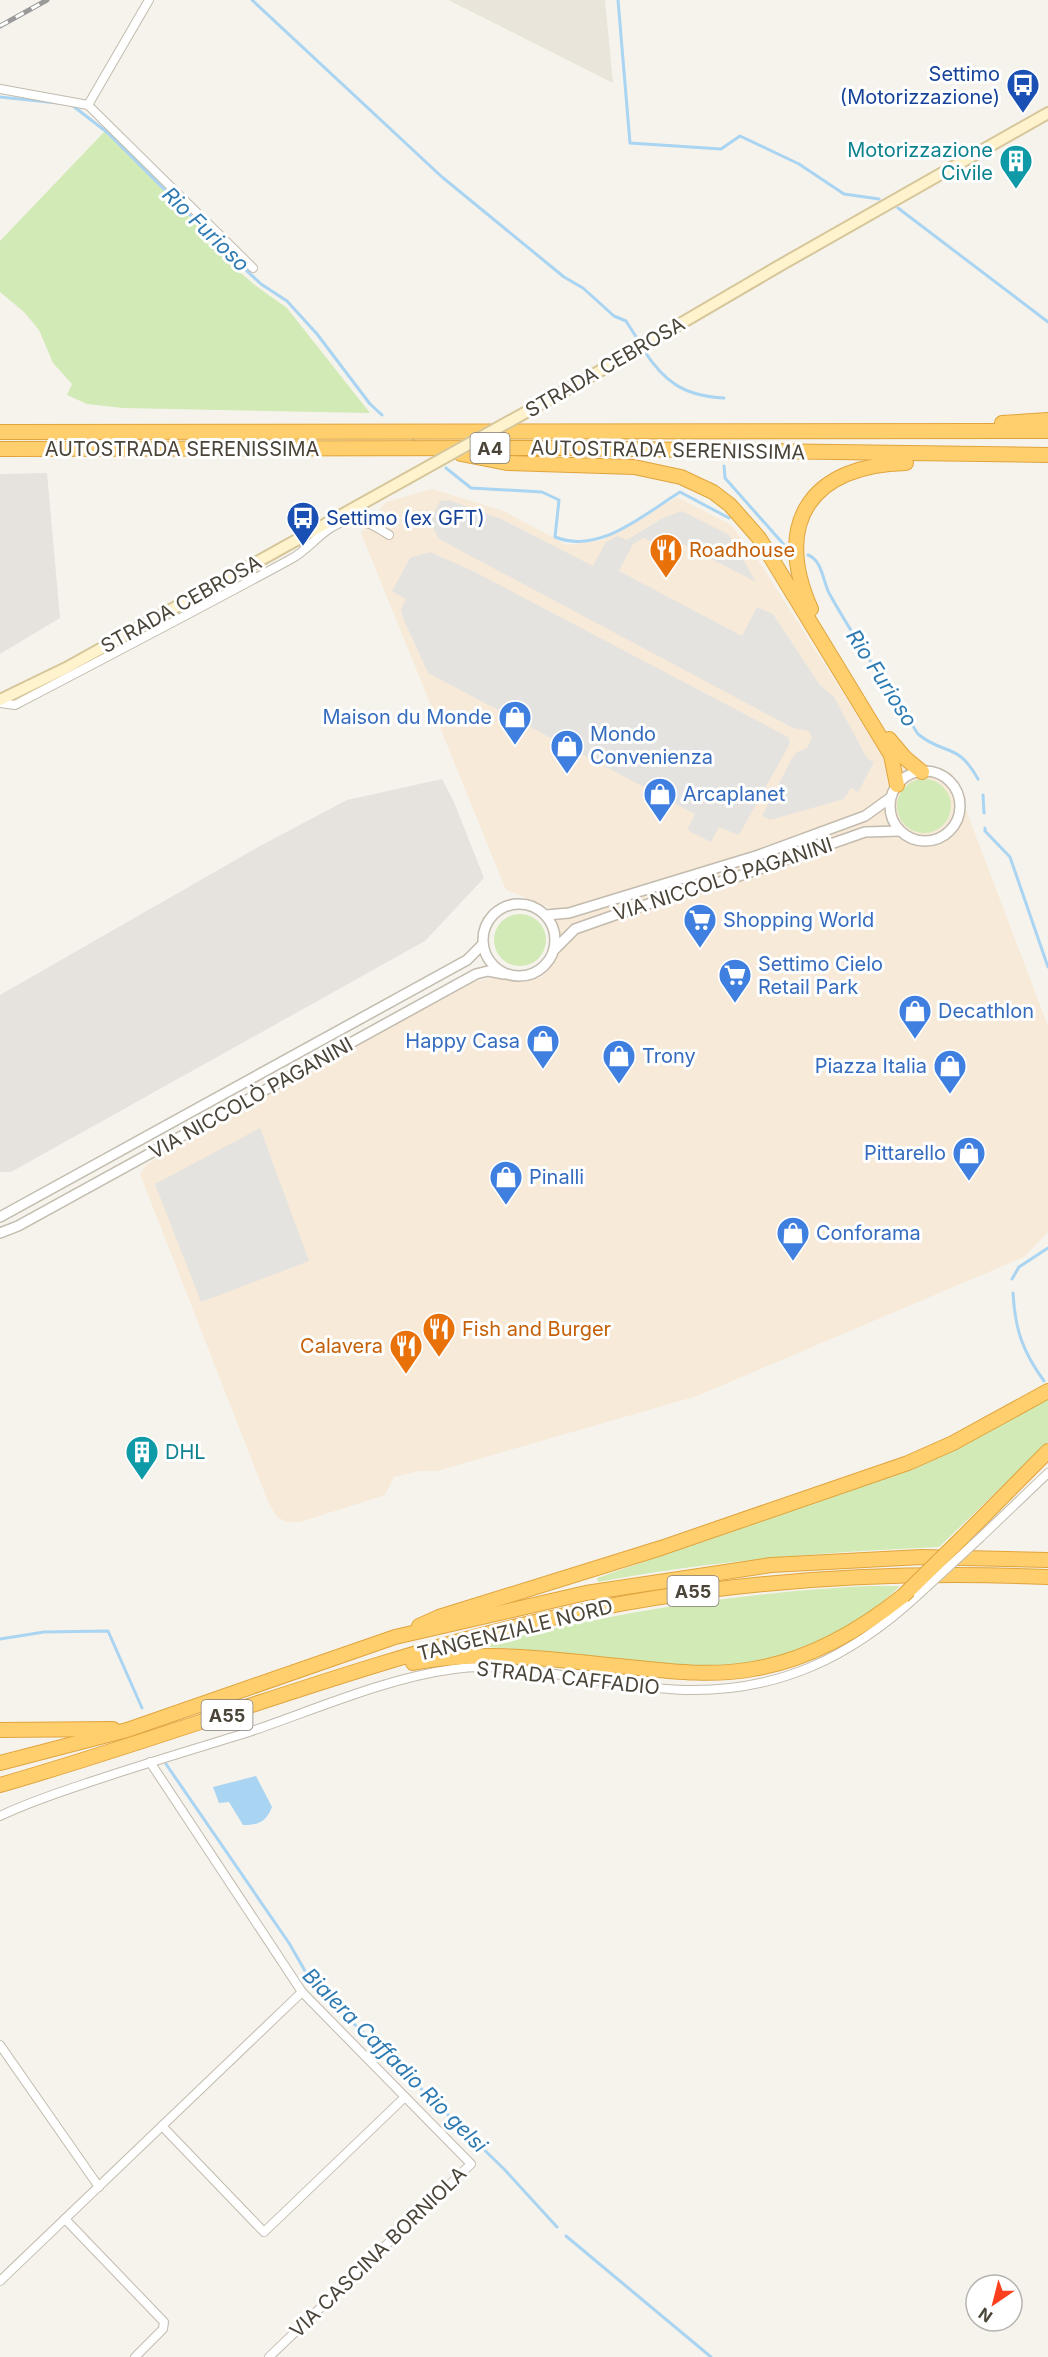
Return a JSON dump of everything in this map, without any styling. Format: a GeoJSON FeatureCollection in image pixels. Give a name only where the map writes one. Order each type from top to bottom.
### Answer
{"type":"FeatureCollection","features":[{"type":"Feature","properties":{"kind":"highway"},"geometry":{"type":"LineString","coordinates":[[889,432],[1048,420]]}},
{"type":"Feature","properties":{"kind":"highway","name":"AUTOSTRADA SERENISSIMA"},"geometry":{"type":"LineString","coordinates":[[0,432],[1048,431]]}},
{"type":"Feature","properties":{"kind":"highway"},"geometry":{"type":"LineString","coordinates":[[430,448],[507,463],[634,467],[681,477],[713,492],[741,516],[770,556],[891,755],[897,785]]}},
{"type":"Feature","properties":{"kind":"highway","name":"AUTOSTRADA SERENISSIMA"},"geometry":{"type":"LineString","coordinates":[[0,449],[430,448],[1048,455]]}},
{"type":"Feature","properties":{"kind":"highway"},"geometry":{"type":"LineString","coordinates":[[922,772],[896,748],[812,610],[796,568],[794,555],[798,527],[815,497],[830,482],[850,472],[878,465],[980,456]]}},
{"type":"Feature","properties":{"kind":"highway","name":"A55"},"geometry":{"type":"LineString","coordinates":[[395,1637],[439,1617],[661,1548],[908,1463],[953,1443],[1048,1391]]}},
{"type":"Feature","properties":{"kind":"highway","name":"A55"},"geometry":{"type":"LineString","coordinates":[[349,1675],[447,1656],[474,1654],[534,1657],[678,1672],[752,1670],[786,1661],[837,1640],[879,1615],[903,1596],[1048,1451]]}},
{"type":"Feature","properties":{"kind":"highway","name":"TANGENZIALE NORD"},"geometry":{"type":"LineString","coordinates":[[0,1763],[127,1730],[395,1637],[605,1589],[771,1564],[921,1557],[1048,1560]]}},
{"type":"Feature","properties":{"kind":"highway","name":"TANGENZIALE NORD"},"geometry":{"type":"LineString","coordinates":[[0,1785],[106,1755],[434,1648],[542,1620],[688,1592],[764,1583],[897,1574],[1048,1577]]}},
{"type":"Feature","properties":{"kind":"highway"},"geometry":{"type":"LineString","coordinates":[[0,1730],[127,1730]]}},
{"type":"Feature","properties":{"kind":"highway"},"geometry":{"type":"LineString","coordinates":[[0,1793],[106,1755]]}},
{"type":"Feature","properties":{"kind":"main road","name":"STRADA CEBROSA"},"geometry":{"type":"LineString","coordinates":[[0,701],[48,678],[598,372],[1048,113]]}},
{"type":"Feature","properties":{"kind":"street"},"geometry":{"type":"LineString","coordinates":[[88,105],[149,0]]}},
{"type":"Feature","properties":{"kind":"street"},"geometry":{"type":"LineString","coordinates":[[0,89],[88,105],[254,268]]}},
{"type":"Feature","properties":{"kind":"street"},"geometry":{"type":"LineString","coordinates":[[0,701],[15,705],[122,649],[294,558],[339,523],[349,520],[372,524],[389,535]]}},
{"type":"Feature","properties":{"kind":"street"},"geometry":{"type":"LineString","coordinates":[[122,649],[132,631]]}},
{"type":"Feature","properties":{"kind":"street"},"geometry":{"type":"LineString","coordinates":[[922,772],[933,772],[951,784],[959,802],[957,818],[947,833],[928,841],[918,841],[900,831],[890,810],[891,798],[897,785],[912,774],[922,772]]}},
{"type":"Feature","properties":{"kind":"street","name":"VIA NICCOLÒ PAGANINI"},"geometry":{"type":"LineString","coordinates":[[546,915],[569,913],[759,855],[866,816],[891,798]]}},
{"type":"Feature","properties":{"kind":"street","name":"VIA NICCOLÒ PAGANINI"},"geometry":{"type":"LineString","coordinates":[[555,949],[575,929],[624,911],[739,876],[865,832],[900,831]]}},
{"type":"Feature","properties":{"kind":"street"},"geometry":{"type":"LineString","coordinates":[[526,904],[546,915],[556,937],[555,949],[546,965],[531,975],[520,977],[504,974],[494,967],[486,956],[483,944],[489,920],[504,907],[526,904]]}},
{"type":"Feature","properties":{"kind":"street","name":"VIA NICCOLÒ PAGANINI"},"geometry":{"type":"LineString","coordinates":[[0,1217],[467,960],[483,944]]}},
{"type":"Feature","properties":{"kind":"street","name":"VIA NICCOLÒ PAGANINI"},"geometry":{"type":"LineString","coordinates":[[0,1233],[18,1226],[476,974],[488,971],[504,974]]}},
{"type":"Feature","properties":{"kind":"street","name":"STRADA CAFFADIO"},"geometry":{"type":"LineString","coordinates":[[0,1816],[41,1798],[150,1762],[380,1688],[454,1668],[515,1669],[683,1690],[742,1687],[789,1676],[825,1663],[861,1642],[918,1595],[1048,1473]]}},
{"type":"Feature","properties":{"kind":"street","name":"VIA CASCINA BORNIOLA"},"geometry":{"type":"LineString","coordinates":[[150,1762],[302,1992],[471,2164],[269,2357]]}},
{"type":"Feature","properties":{"kind":"street"},"geometry":{"type":"LineString","coordinates":[[0,2281],[302,1992]]}},
{"type":"Feature","properties":{"kind":"street"},"geometry":{"type":"LineString","coordinates":[[0,2045],[99,2187]]}},
{"type":"Feature","properties":{"kind":"street"},"geometry":{"type":"LineString","coordinates":[[162,2126],[264,2232],[405,2097]]}},
{"type":"Feature","properties":{"kind":"street"},"geometry":{"type":"LineString","coordinates":[[65,2219],[164,2322],[163,2329],[135,2357]]}},
{"type":"Feature","properties":{"kind":"shaded area"},"geometry":{"type":"Polygon","coordinates":[[[448,0],[605,0],[613,83],[502,27],[448,0]]]}},
{"type":"Feature","properties":{"kind":"shaded area"},"geometry":{"type":"Polygon","coordinates":[[[47,473],[60,618],[0,654],[0,474],[47,473]]]}},
{"type":"Feature","properties":{"kind":"shaded area","name":"Settimo Cielo Retail Park"},"geometry":{"type":"Polygon","coordinates":[[[432,489],[504,511],[567,545],[602,540],[677,497],[731,525],[762,566],[882,755],[952,773],[1048,1026],[1048,1232],[1024,1257],[697,1396],[437,1471],[419,1471],[394,1477],[385,1495],[300,1522],[287,1522],[277,1517],[269,1504],[140,1174],[146,1165],[468,983],[492,978],[542,977],[563,947],[549,907],[506,890],[361,533],[386,502],[432,489]]]}},
{"type":"Feature","properties":{"kind":"shaded area"},"geometry":{"type":"Polygon","coordinates":[[[449,500],[501,519],[593,566],[606,542],[617,536],[627,540],[661,519],[682,511],[729,535],[756,582],[671,538],[664,548],[644,538],[633,544],[619,571],[742,636],[757,607],[773,614],[819,684],[834,697],[867,758],[874,762],[858,792],[851,788],[844,799],[770,820],[762,816],[791,760],[797,752],[807,748],[812,738],[809,731],[793,728],[439,539],[430,522],[440,501],[449,500]]]}},
{"type":"Feature","properties":{"kind":"shaded area"},"geometry":{"type":"Polygon","coordinates":[[[430,552],[475,572],[788,737],[790,743],[739,835],[719,827],[711,842],[687,830],[695,814],[428,673],[403,618],[401,609],[406,599],[392,591],[410,558],[430,552]]]}},
{"type":"Feature","properties":{"kind":"shaded area"},"geometry":{"type":"Polygon","coordinates":[[[442,779],[454,802],[484,878],[425,941],[11,1172],[0,1172],[0,995],[260,846],[347,800],[442,779]]]}},
{"type":"Feature","properties":{"kind":"shaded area"},"geometry":{"type":"Polygon","coordinates":[[[260,1128],[309,1261],[201,1302],[155,1184],[260,1128]]]}},
{"type":"Feature","properties":{"kind":"green space"},"geometry":{"type":"Polygon","coordinates":[[[106,130],[216,245],[229,263],[287,308],[370,413],[123,408],[87,404],[67,395],[72,384],[53,363],[39,330],[24,312],[0,292],[0,241],[106,130]]]}},
{"type":"Feature","properties":{"kind":"green space"},"geometry":{"type":"Polygon","coordinates":[[[919,779],[929,779],[939,783],[947,791],[951,806],[947,821],[939,829],[929,833],[919,833],[909,829],[901,821],[897,811],[897,801],[901,791],[909,783],[919,779]]]}},
{"type":"Feature","properties":{"kind":"green space"},"geometry":{"type":"Polygon","coordinates":[[[515,914],[525,914],[534,918],[542,926],[546,940],[542,954],[534,962],[525,966],[515,966],[506,962],[498,954],[494,945],[494,935],[498,926],[506,918],[515,914]]]}},
{"type":"Feature","properties":{"kind":"green space"},"geometry":{"type":"Polygon","coordinates":[[[1048,1398],[1048,1442],[939,1547],[768,1558],[683,1568],[598,1582],[597,1578],[884,1479],[980,1435],[1048,1398]]]}},
{"type":"Feature","properties":{"kind":"green space"},"geometry":{"type":"Polygon","coordinates":[[[867,1586],[900,1586],[852,1624],[803,1649],[754,1663],[704,1667],[653,1665],[489,1647],[488,1644],[629,1613],[723,1599],[867,1586]]]}},
{"type":"Feature","properties":{"kind":"water"},"geometry":{"type":"Polygon","coordinates":[[[256,1776],[272,1807],[261,1822],[243,1825],[229,1802],[219,1803],[213,1787],[256,1776]]]}},
{"type":"Feature","properties":{"kind":"waterway"},"geometry":{"type":"LineString","coordinates":[[252,0],[442,177],[564,277],[583,288],[614,316],[626,321],[640,343]]}},
{"type":"Feature","properties":{"kind":"waterway"},"geometry":{"type":"LineString","coordinates":[[618,0],[630,143],[721,149],[740,136],[799,164],[844,194],[879,199]]}},
{"type":"Feature","properties":{"kind":"waterway","name":"Rio Furioso"},"geometry":{"type":"LineString","coordinates":[[0,97],[58,103]]}},
{"type":"Feature","properties":{"kind":"waterway","name":"Rio Furioso"},"geometry":{"type":"LineString","coordinates":[[73,106],[108,133],[261,284],[287,301],[317,334],[370,404],[382,415]]}},
{"type":"Feature","properties":{"kind":"waterway"},"geometry":{"type":"LineString","coordinates":[[898,208],[1048,322]]}},
{"type":"Feature","properties":{"kind":"waterway"},"geometry":{"type":"LineString","coordinates":[[643,349],[659,370],[676,385],[697,394],[724,398]]}},
{"type":"Feature","properties":{"kind":"waterway","name":"Rio Furioso"},"geometry":{"type":"LineString","coordinates":[[724,466],[725,478],[786,547]]}},
{"type":"Feature","properties":{"kind":"waterway","name":"Rio Furioso"},"geometry":{"type":"LineString","coordinates":[[446,468],[471,488],[542,492],[559,500],[555,537],[572,541],[588,541],[621,530],[680,492],[729,518]]}},
{"type":"Feature","properties":{"kind":"waterway","name":"Rio Furioso"},"geometry":{"type":"LineString","coordinates":[[808,555],[816,561],[839,611],[918,734],[927,741],[957,754],[978,779]]}},
{"type":"Feature","properties":{"kind":"waterway","name":"Rio Furioso"},"geometry":{"type":"LineString","coordinates":[[983,795],[984,813]]}},
{"type":"Feature","properties":{"kind":"waterway","name":"Rio Furioso"},"geometry":{"type":"LineString","coordinates":[[985,828],[985,831],[1010,857],[1048,967]]}},
{"type":"Feature","properties":{"kind":"waterway","name":"Rio Furioso"},"geometry":{"type":"LineString","coordinates":[[1012,1279],[1019,1267],[1048,1248]]}},
{"type":"Feature","properties":{"kind":"waterway","name":"Rio Furioso"},"geometry":{"type":"LineString","coordinates":[[1013,1293],[1021,1340],[1044,1381]]}},
{"type":"Feature","properties":{"kind":"waterway","name":"Bialera Caffadio Rio gelsi"},"geometry":{"type":"LineString","coordinates":[[0,1639],[44,1632],[108,1631],[142,1708]]}},
{"type":"Feature","properties":{"kind":"waterway","name":"Bialera Caffadio Rio gelsi"},"geometry":{"type":"LineString","coordinates":[[166,1764],[289,1943],[312,1983],[504,2169],[557,2227]]}},
{"type":"Feature","properties":{"kind":"waterway","name":"Bialera Caffadio Rio gelsi"},"geometry":{"type":"LineString","coordinates":[[566,2236],[711,2357]]}},
{"type":"Feature","properties":{"kind":"railway"},"geometry":{"type":"LineString","coordinates":[[0,26],[47,0]]}},
{"type":"Feature","properties":{"kind":"place","name":"Settimo (Motorizzazione)"},"geometry":{"type":"Point","coordinates":[1023,114]}},
{"type":"Feature","properties":{"kind":"place","name":"Motorizzazione Civile"},"geometry":{"type":"Point","coordinates":[1016,190]}},
{"type":"Feature","properties":{"kind":"place","name":"Settimo (ex GFT)"},"geometry":{"type":"Point","coordinates":[303,547]}},
{"type":"Feature","properties":{"kind":"place","name":"Roadhouse"},"geometry":{"type":"Point","coordinates":[666,579]}},
{"type":"Feature","properties":{"kind":"place","name":"Maison du Monde"},"geometry":{"type":"Point","coordinates":[515,746]}},
{"type":"Feature","properties":{"kind":"place","name":"Mondo Convenienza"},"geometry":{"type":"Point","coordinates":[567,775]}},
{"type":"Feature","properties":{"kind":"place","name":"Arcaplanet"},"geometry":{"type":"Point","coordinates":[660,823]}},
{"type":"Feature","properties":{"kind":"place","name":"Shopping World"},"geometry":{"type":"Point","coordinates":[700,949]}},
{"type":"Feature","properties":{"kind":"place","name":"Settimo Cielo Retail Park"},"geometry":{"type":"Point","coordinates":[735,1004]}},
{"type":"Feature","properties":{"kind":"place","name":"Decathlon"},"geometry":{"type":"Point","coordinates":[915,1040]}},
{"type":"Feature","properties":{"kind":"place","name":"Happy Casa"},"geometry":{"type":"Point","coordinates":[543,1070]}},
{"type":"Feature","properties":{"kind":"place","name":"Trony"},"geometry":{"type":"Point","coordinates":[619,1085]}},
{"type":"Feature","properties":{"kind":"place","name":"Piazza Italia"},"geometry":{"type":"Point","coordinates":[950,1095]}},
{"type":"Feature","properties":{"kind":"place","name":"Pittarello"},"geometry":{"type":"Point","coordinates":[969,1182]}},
{"type":"Feature","properties":{"kind":"place","name":"Pinalli"},"geometry":{"type":"Point","coordinates":[506,1206]}},
{"type":"Feature","properties":{"kind":"place","name":"Conforama"},"geometry":{"type":"Point","coordinates":[793,1262]}},
{"type":"Feature","properties":{"kind":"place","name":"Fish and Burger"},"geometry":{"type":"Point","coordinates":[439,1358]}},
{"type":"Feature","properties":{"kind":"place","name":"Calavera"},"geometry":{"type":"Point","coordinates":[406,1375]}},
{"type":"Feature","properties":{"kind":"place","name":"DHL"},"geometry":{"type":"Point","coordinates":[142,1481]}}]}
